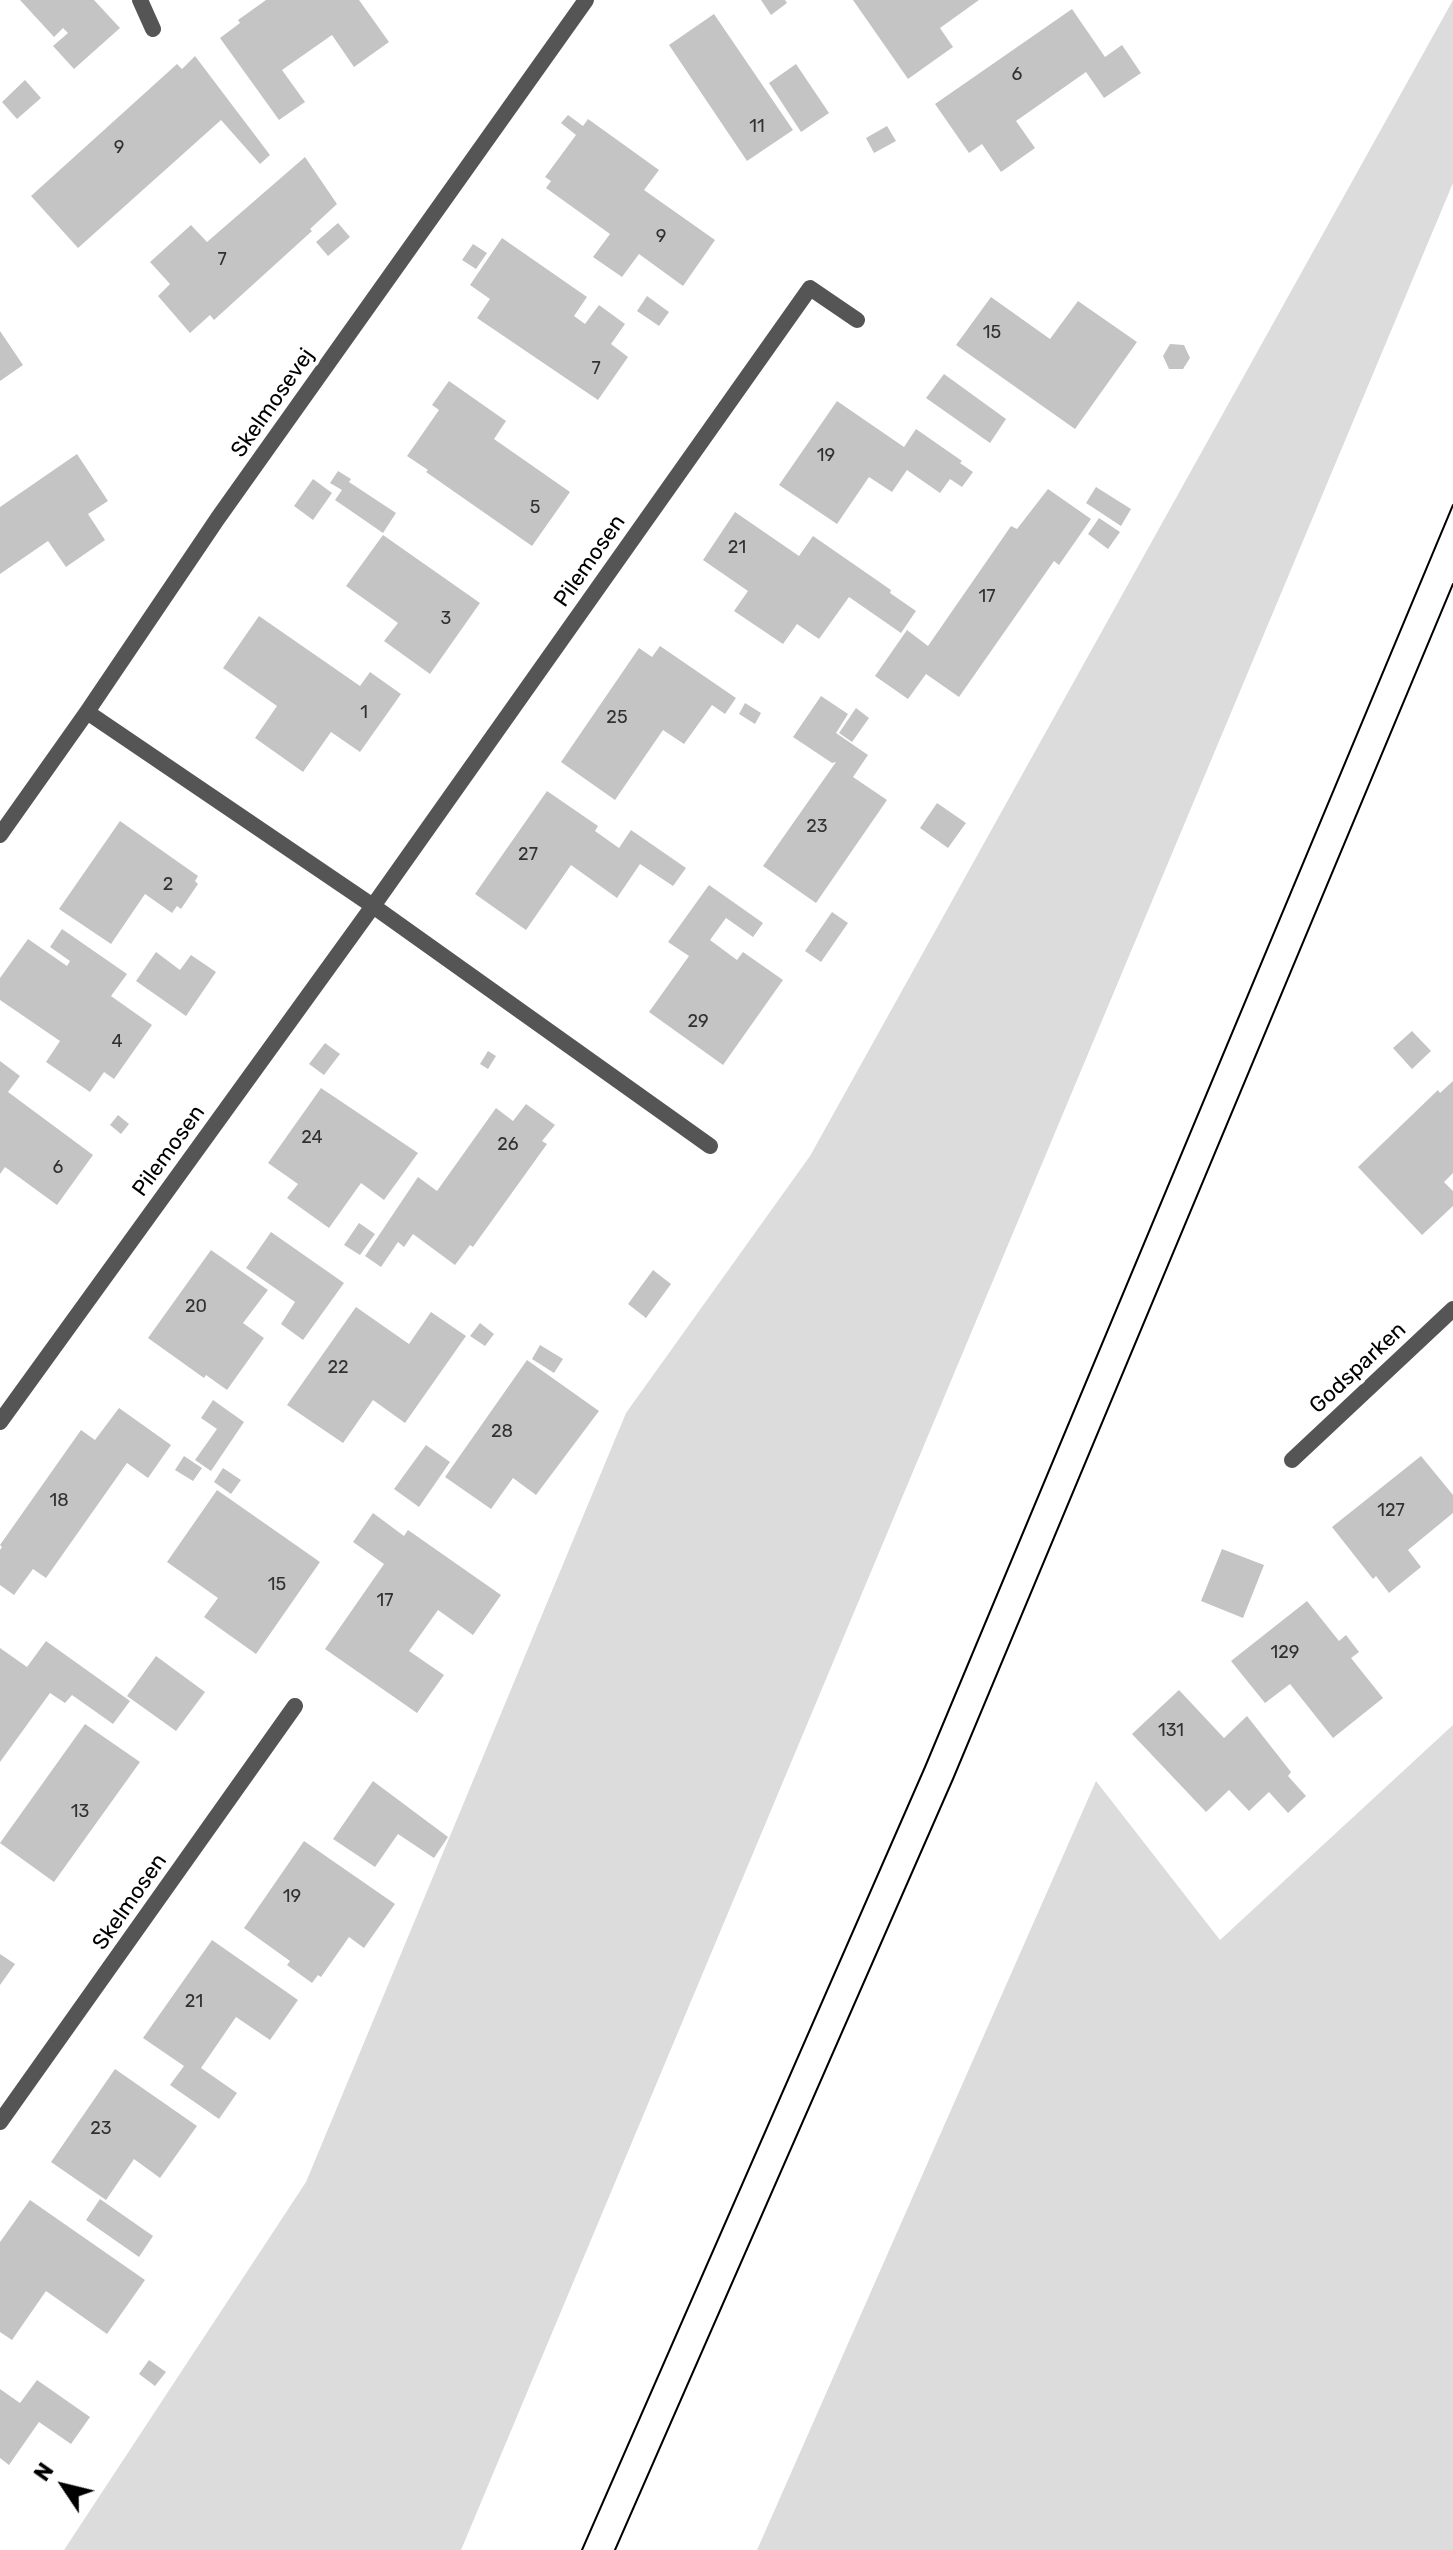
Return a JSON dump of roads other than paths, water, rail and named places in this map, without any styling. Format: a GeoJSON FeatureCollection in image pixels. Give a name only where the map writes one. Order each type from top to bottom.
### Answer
{"type":"FeatureCollection","features":[{"type":"Feature","properties":{"kind":"street"},"geometry":{"type":"LineString","coordinates":[[140,0],[153,29]]}},
{"type":"Feature","properties":{"kind":"street","name":"Skelmosevej"},"geometry":{"type":"LineString","coordinates":[[0,835],[218,518],[586,0]]}},
{"type":"Feature","properties":{"kind":"street","name":"Pilemosen"},"geometry":{"type":"LineString","coordinates":[[0,1422],[373,906],[810,288],[857,320]]}},
{"type":"Feature","properties":{"kind":"street"},"geometry":{"type":"LineString","coordinates":[[87,712],[373,906],[710,1146]]}},
{"type":"Feature","properties":{"kind":"street","name":"Godsparken"},"geometry":{"type":"LineString","coordinates":[[1292,1460],[1453,1309]]}},
{"type":"Feature","properties":{"kind":"street","name":"Skelmosen"},"geometry":{"type":"LineString","coordinates":[[0,2122],[295,1706]]}},
{"type":"Feature","properties":{"kind":"tram line"},"geometry":{"type":"LineString","coordinates":[[582,2550],[925,1767],[1453,505]]}},
{"type":"Feature","properties":{"kind":"tram line"},"geometry":{"type":"LineString","coordinates":[[615,2550],[953,1779],[1453,584]]}}]}
